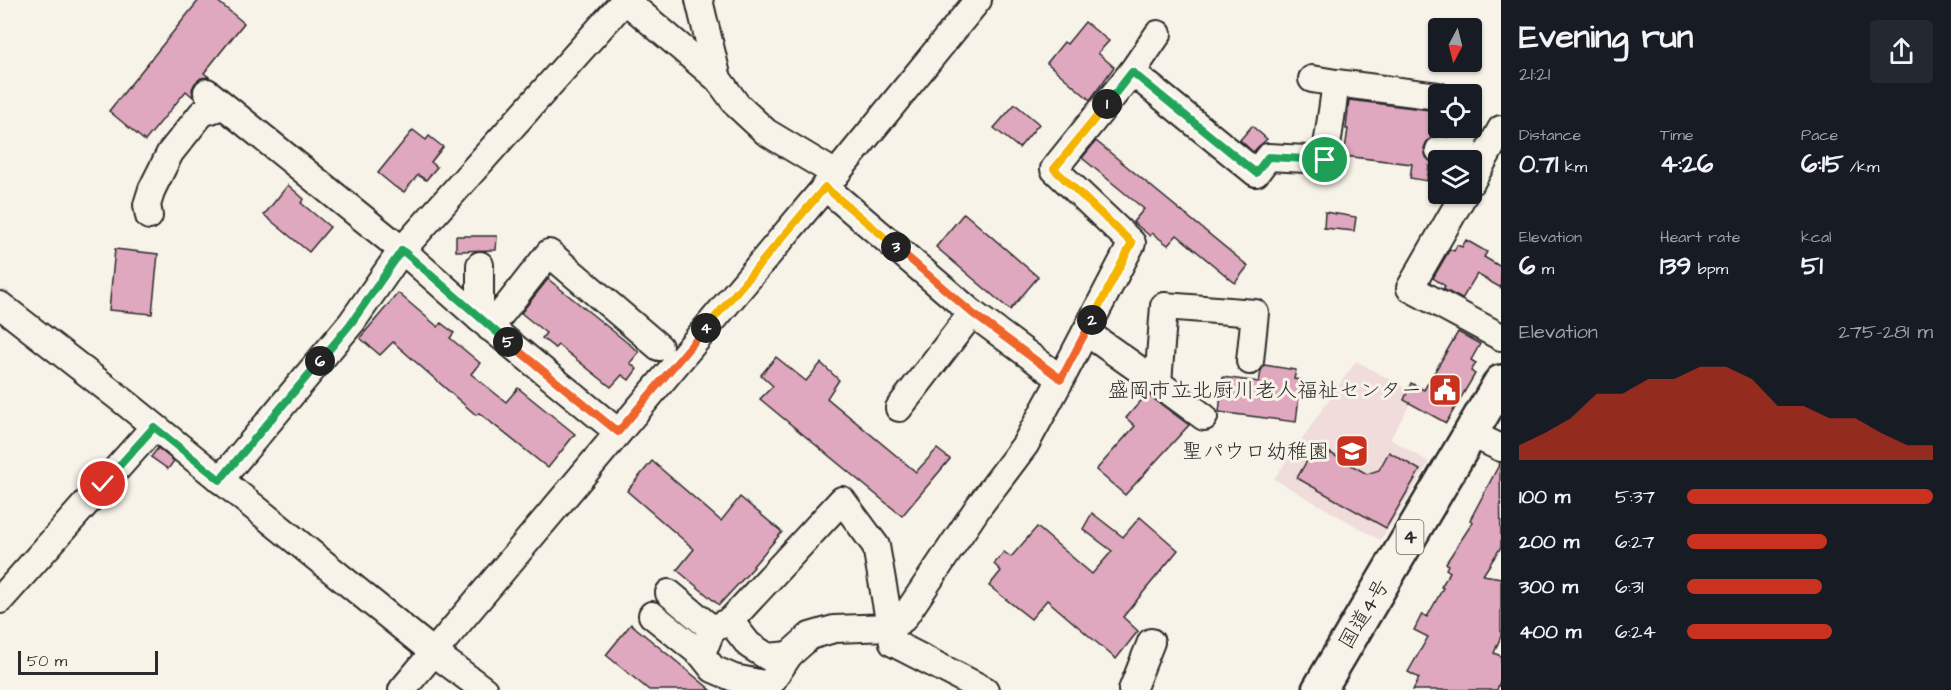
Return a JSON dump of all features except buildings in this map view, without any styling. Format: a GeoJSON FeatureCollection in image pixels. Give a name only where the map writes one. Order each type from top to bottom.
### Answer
{"type":"FeatureCollection","features":[{"type":"Feature","properties":{"kind":"highway","name":"国道4号"},"geometry":{"type":"LineString","coordinates":[[1341,690],[1393,606],[1491,436],[1501,382]]}},
{"type":"Feature","properties":{"kind":"highway","name":"国道4号"},"geometry":{"type":"LineString","coordinates":[[1319,690],[1491,436]]}},
{"type":"Feature","properties":{"kind":"street"},"geometry":{"type":"LineString","coordinates":[[220,480],[352,322],[402,250],[625,0],[718,79],[737,105],[766,132],[831,181],[972,313],[1061,379]]}},
{"type":"Feature","properties":{"kind":"street"},"geometry":{"type":"LineString","coordinates":[[699,0],[718,79]]}},
{"type":"Feature","properties":{"kind":"street"},"geometry":{"type":"LineString","coordinates":[[402,690],[831,181],[978,0]]}},
{"type":"Feature","properties":{"kind":"street"},"geometry":{"type":"LineString","coordinates":[[652,615],[702,656],[713,669],[768,688],[789,655],[810,636],[834,629],[890,627],[903,619],[979,506],[1025,445],[1132,243],[1054,169],[1132,72],[1158,34]]}},
{"type":"Feature","properties":{"kind":"street"},"geometry":{"type":"LineString","coordinates":[[1132,72],[1256,173],[1268,157],[1325,160],[1324,81],[1428,95]]}},
{"type":"Feature","properties":{"kind":"street"},"geometry":{"type":"LineString","coordinates":[[149,216],[147,205],[152,189],[170,153],[215,99],[402,250],[485,323],[618,432]]}},
{"type":"Feature","properties":{"kind":"street"},"geometry":{"type":"LineString","coordinates":[[1482,163],[1501,129]]}},
{"type":"Feature","properties":{"kind":"street"},"geometry":{"type":"LineString","coordinates":[[1454,150],[1464,144],[1465,138]]}},
{"type":"Feature","properties":{"kind":"street"},"geometry":{"type":"LineString","coordinates":[[1458,204],[1410,288],[1501,337]]}},
{"type":"Feature","properties":{"kind":"street"},"geometry":{"type":"LineString","coordinates":[[485,323],[549,253],[659,347]]}},
{"type":"Feature","properties":{"kind":"street"},"geometry":{"type":"LineString","coordinates":[[480,265],[485,323]]}},
{"type":"Feature","properties":{"kind":"street"},"geometry":{"type":"LineString","coordinates":[[0,305],[433,652],[484,690]]}},
{"type":"Feature","properties":{"kind":"street"},"geometry":{"type":"LineString","coordinates":[[1158,383],[1164,306],[1254,313],[1250,361]]}},
{"type":"Feature","properties":{"kind":"street"},"geometry":{"type":"LineString","coordinates":[[899,408],[972,313]]}},
{"type":"Feature","properties":{"kind":"street"},"geometry":{"type":"LineString","coordinates":[[1086,332],[1204,417]]}},
{"type":"Feature","properties":{"kind":"street"},"geometry":{"type":"LineString","coordinates":[[0,600],[154,427]]}},
{"type":"Feature","properties":{"kind":"street"},"geometry":{"type":"LineString","coordinates":[[702,656],[721,625],[842,500],[876,546],[893,643],[949,682],[986,690]]}},
{"type":"Feature","properties":{"kind":"street"},"geometry":{"type":"LineString","coordinates":[[669,593],[768,657],[789,655]]}},
{"type":"Feature","properties":{"kind":"street"},"geometry":{"type":"LineString","coordinates":[[1132,690],[1151,642]]}},
{"type":"Feature","properties":{"kind":"shaded area","name":"聖パウロ幼稚園"},"geometry":{"type":"Polygon","coordinates":[[[1356,361],[1416,394],[1390,439],[1429,462],[1380,540],[1274,479],[1356,361]]]}},
{"type":"Feature","properties":{"kind":"place","name":"盛岡市立北厨川老人福祉センター"},"geometry":{"type":"Point","coordinates":[1445,390]}},
{"type":"Feature","properties":{"kind":"place","name":"聖パウロ幼稚園"},"geometry":{"type":"Point","coordinates":[1352,451]}},
{"type":"Feature","properties":{"kind":"route"},"geometry":{"type":"LineString","coordinates":[[103,484],[154,427],[220,480],[352,322],[402,250],[480,319],[618,432],[825,187],[972,313],[1061,379],[1132,243],[1054,169],[1132,72],[1256,173],[1268,157],[1325,160]]}}]}
